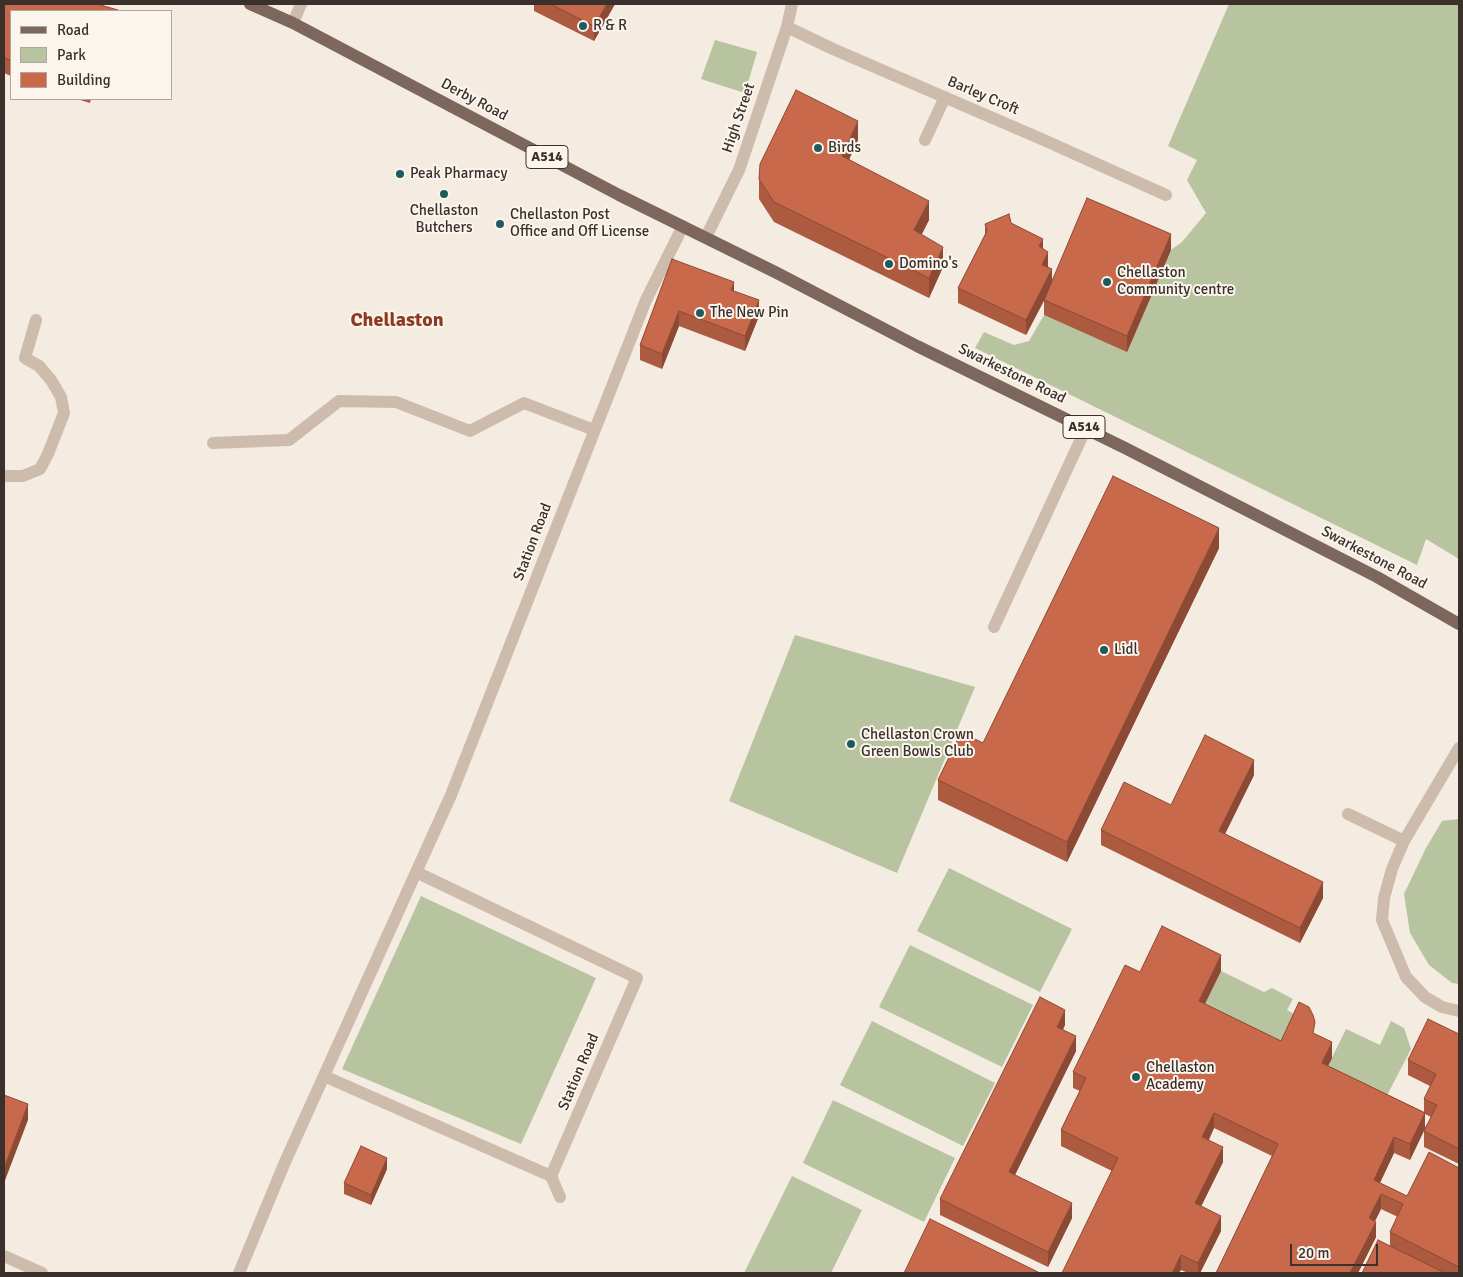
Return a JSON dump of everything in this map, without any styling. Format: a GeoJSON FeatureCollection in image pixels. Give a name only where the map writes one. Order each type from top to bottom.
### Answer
{"type":"FeatureCollection","features":[{"type":"Feature","properties":{"kind":"main road","name":"Derby Road"},"geometry":{"type":"LineString","coordinates":[[250,4],[293,23],[683,226]]}},
{"type":"Feature","properties":{"kind":"main road","name":"Swarkestone Road"},"geometry":{"type":"LineString","coordinates":[[683,226],[917,346],[1086,428],[1377,577],[1459,624]]}},
{"type":"Feature","properties":{"kind":"street"},"geometry":{"type":"LineString","coordinates":[[293,23],[301,4]]}},
{"type":"Feature","properties":{"kind":"street","name":"High Street"},"geometry":{"type":"LineString","coordinates":[[706,238],[739,170],[787,27],[792,4]]}},
{"type":"Feature","properties":{"kind":"street","name":"Barley Croft"},"geometry":{"type":"LineString","coordinates":[[787,27],[1166,195]]}},
{"type":"Feature","properties":{"kind":"street"},"geometry":{"type":"LineString","coordinates":[[925,140],[945,97]]}},
{"type":"Feature","properties":{"kind":"street","name":"Station Road"},"geometry":{"type":"LineString","coordinates":[[238,1273],[285,1162],[451,795],[646,300],[683,226]]}},
{"type":"Feature","properties":{"kind":"street"},"geometry":{"type":"LineString","coordinates":[[4,476],[23,476],[40,469],[64,413],[61,397],[50,380],[39,366],[25,358],[36,320]]}},
{"type":"Feature","properties":{"kind":"street"},"geometry":{"type":"LineString","coordinates":[[213,443],[289,440],[339,401],[396,402],[470,431],[524,403],[594,430]]}},
{"type":"Feature","properties":{"kind":"street"},"geometry":{"type":"LineString","coordinates":[[994,626],[1086,428]]}},
{"type":"Feature","properties":{"kind":"street"},"geometry":{"type":"LineString","coordinates":[[1458,757],[1404,841],[1392,870],[1384,898],[1382,920],[1406,977],[1425,997],[1442,1008],[1459,1011]]}},
{"type":"Feature","properties":{"kind":"street"},"geometry":{"type":"LineString","coordinates":[[1348,814],[1404,841]]}},
{"type":"Feature","properties":{"kind":"street","name":"Station Road"},"geometry":{"type":"LineString","coordinates":[[416,872],[637,978],[551,1176]]}},
{"type":"Feature","properties":{"kind":"street"},"geometry":{"type":"LineString","coordinates":[[324,1076],[551,1176],[560,1197]]}},
{"type":"Feature","properties":{"kind":"street"},"geometry":{"type":"LineString","coordinates":[[4,1256],[42,1273]]}},
{"type":"Feature","properties":{"kind":"green space"},"geometry":{"type":"Polygon","coordinates":[[[1229,4],[1459,4],[1459,559],[1426,539],[1417,565],[975,348],[984,332],[1014,345],[1029,341],[1044,315],[1127,351],[1171,250],[1182,242],[1206,213],[1187,180],[1197,160],[1168,146],[1229,4]]]}},
{"type":"Feature","properties":{"kind":"green space"},"geometry":{"type":"Polygon","coordinates":[[[715,40],[757,52],[745,93],[701,79],[715,40]]]}},
{"type":"Feature","properties":{"kind":"green space","name":"Chellaston Crown Green Bowls Club"},"geometry":{"type":"Polygon","coordinates":[[[795,635],[975,687],[897,873],[729,801],[795,635]]]}},
{"type":"Feature","properties":{"kind":"green space"},"geometry":{"type":"Polygon","coordinates":[[[1459,819],[1459,984],[1452,983],[1429,965],[1410,933],[1404,894],[1426,848],[1442,821],[1459,819]]]}},
{"type":"Feature","properties":{"kind":"green space"},"geometry":{"type":"Polygon","coordinates":[[[949,868],[1072,929],[1040,992],[917,931],[949,868]]]}},
{"type":"Feature","properties":{"kind":"green space"},"geometry":{"type":"Polygon","coordinates":[[[421,896],[596,978],[521,1144],[342,1069],[421,896]]]}},
{"type":"Feature","properties":{"kind":"green space"},"geometry":{"type":"Polygon","coordinates":[[[910,945],[1033,1005],[1002,1067],[879,1007],[910,945]]]}},
{"type":"Feature","properties":{"kind":"green space"},"geometry":{"type":"Polygon","coordinates":[[[1221,971],[1264,992],[1272,988],[1293,999],[1287,1010],[1299,1017],[1281,1056],[1199,1017],[1221,971]]]}},
{"type":"Feature","properties":{"kind":"green space"},"geometry":{"type":"Polygon","coordinates":[[[872,1021],[995,1083],[963,1146],[840,1085],[872,1021]]]}},
{"type":"Feature","properties":{"kind":"green space"},"geometry":{"type":"Polygon","coordinates":[[[1391,1021],[1404,1028],[1411,1049],[1381,1107],[1322,1078],[1346,1029],[1380,1045],[1391,1021]]]}},
{"type":"Feature","properties":{"kind":"green space"},"geometry":{"type":"Polygon","coordinates":[[[833,1100],[955,1158],[924,1222],[803,1163],[833,1100]]]}},
{"type":"Feature","properties":{"kind":"green space"},"geometry":{"type":"Polygon","coordinates":[[[792,1176],[862,1210],[831,1273],[744,1273],[792,1176]]]}},
{"type":"Feature","properties":{"kind":"building"},"geometry":{"type":"Polygon","coordinates":[[[4,4],[97,4],[118,10],[10,10],[10,60],[4,58],[4,4]]]}},
{"type":"Feature","properties":{"kind":"building"},"geometry":{"type":"Polygon","coordinates":[[[550,4],[607,4],[594,26],[550,4]]]}},
{"type":"Feature","properties":{"kind":"building"},"geometry":{"type":"Polygon","coordinates":[[[796,90],[858,121],[842,156],[929,201],[914,230],[943,247],[929,278],[774,202],[759,179],[760,164],[796,90]]]}},
{"type":"Feature","properties":{"kind":"building","name":"Chellaston Community centre"},"geometry":{"type":"Polygon","coordinates":[[[1087,198],[1171,234],[1127,336],[1044,300],[1087,198]]]}},
{"type":"Feature","properties":{"kind":"building"},"geometry":{"type":"Polygon","coordinates":[[[1009,214],[1011,223],[1043,239],[1039,246],[1048,252],[1042,265],[1052,269],[1026,320],[958,288],[987,231],[985,224],[1009,214]]]}},
{"type":"Feature","properties":{"kind":"building"},"geometry":{"type":"Polygon","coordinates":[[[672,259],[734,282],[731,290],[759,300],[745,336],[679,311],[662,354],[640,345],[672,259]]]}},
{"type":"Feature","properties":{"kind":"building","name":"Lidl"},"geometry":{"type":"Polygon","coordinates":[[[1113,476],[1219,528],[1067,842],[938,780],[961,732],[983,743],[1113,476]]]}},
{"type":"Feature","properties":{"kind":"building"},"geometry":{"type":"Polygon","coordinates":[[[1205,735],[1254,760],[1219,831],[1323,882],[1300,928],[1101,830],[1124,782],[1171,805],[1205,735]]]}},
{"type":"Feature","properties":{"kind":"building"},"geometry":{"type":"Polygon","coordinates":[[[1162,926],[1221,955],[1199,1001],[1281,1041],[1299,1002],[1309,1007],[1313,1015],[1315,1022],[1313,1033],[1332,1042],[1322,1063],[1425,1113],[1410,1144],[1394,1137],[1374,1180],[1407,1196],[1429,1152],[1459,1168],[1459,1267],[1390,1232],[1403,1204],[1381,1194],[1369,1218],[1376,1222],[1350,1273],[1216,1273],[1278,1144],[1214,1113],[1202,1137],[1223,1147],[1195,1203],[1221,1216],[1198,1263],[1181,1255],[1172,1273],[1062,1273],[1118,1158],[1061,1130],[1086,1078],[1073,1072],[1125,965],[1140,972],[1162,926]]]}},
{"type":"Feature","properties":{"kind":"building"},"geometry":{"type":"Polygon","coordinates":[[[1040,997],[1065,1010],[1057,1027],[1076,1036],[1009,1172],[1072,1203],[1048,1252],[940,1199],[1040,997]]]}},
{"type":"Feature","properties":{"kind":"building"},"geometry":{"type":"Polygon","coordinates":[[[1428,1019],[1459,1034],[1459,1149],[1424,1131],[1437,1105],[1424,1099],[1436,1074],[1408,1060],[1428,1019]]]}},
{"type":"Feature","properties":{"kind":"building"},"geometry":{"type":"Polygon","coordinates":[[[4,1095],[28,1104],[4,1168],[4,1095]]]}},
{"type":"Feature","properties":{"kind":"building"},"geometry":{"type":"Polygon","coordinates":[[[361,1146],[387,1158],[371,1195],[344,1183],[361,1146]]]}},
{"type":"Feature","properties":{"kind":"building"},"geometry":{"type":"Polygon","coordinates":[[[930,1219],[1038,1272],[1038,1273],[904,1273],[930,1219]]]}},
{"type":"Feature","properties":{"kind":"building"},"geometry":{"type":"Polygon","coordinates":[[[1378,1240],[1445,1273],[1362,1273],[1378,1240]]]}},
{"type":"Feature","properties":{"kind":"place","name":"R & R"},"geometry":{"type":"Point","coordinates":[583,26]}},
{"type":"Feature","properties":{"kind":"place","name":"Birds"},"geometry":{"type":"Point","coordinates":[818,148]}},
{"type":"Feature","properties":{"kind":"place","name":"Peak Pharmacy"},"geometry":{"type":"Point","coordinates":[400,174]}},
{"type":"Feature","properties":{"kind":"place","name":"Chellaston Butchers"},"geometry":{"type":"Point","coordinates":[444,194]}},
{"type":"Feature","properties":{"kind":"place","name":"Chellaston Post Office and Off License"},"geometry":{"type":"Point","coordinates":[500,224]}},
{"type":"Feature","properties":{"kind":"place","name":"Domino's"},"geometry":{"type":"Point","coordinates":[889,264]}},
{"type":"Feature","properties":{"kind":"place","name":"Chellaston Community centre"},"geometry":{"type":"Point","coordinates":[1107,282]}},
{"type":"Feature","properties":{"kind":"place","name":"The New Pin"},"geometry":{"type":"Point","coordinates":[700,313]}},
{"type":"Feature","properties":{"kind":"place","name":"Lidl"},"geometry":{"type":"Point","coordinates":[1104,650]}},
{"type":"Feature","properties":{"kind":"place","name":"Chellaston Crown Green Bowls Club"},"geometry":{"type":"Point","coordinates":[851,744]}},
{"type":"Feature","properties":{"kind":"place","name":"Chellaston Academy"},"geometry":{"type":"Point","coordinates":[1136,1077]}},
{"type":"Feature","properties":{"kind":"district","name":"Chellaston"},"geometry":{"type":"Point","coordinates":[397,321]}}]}
